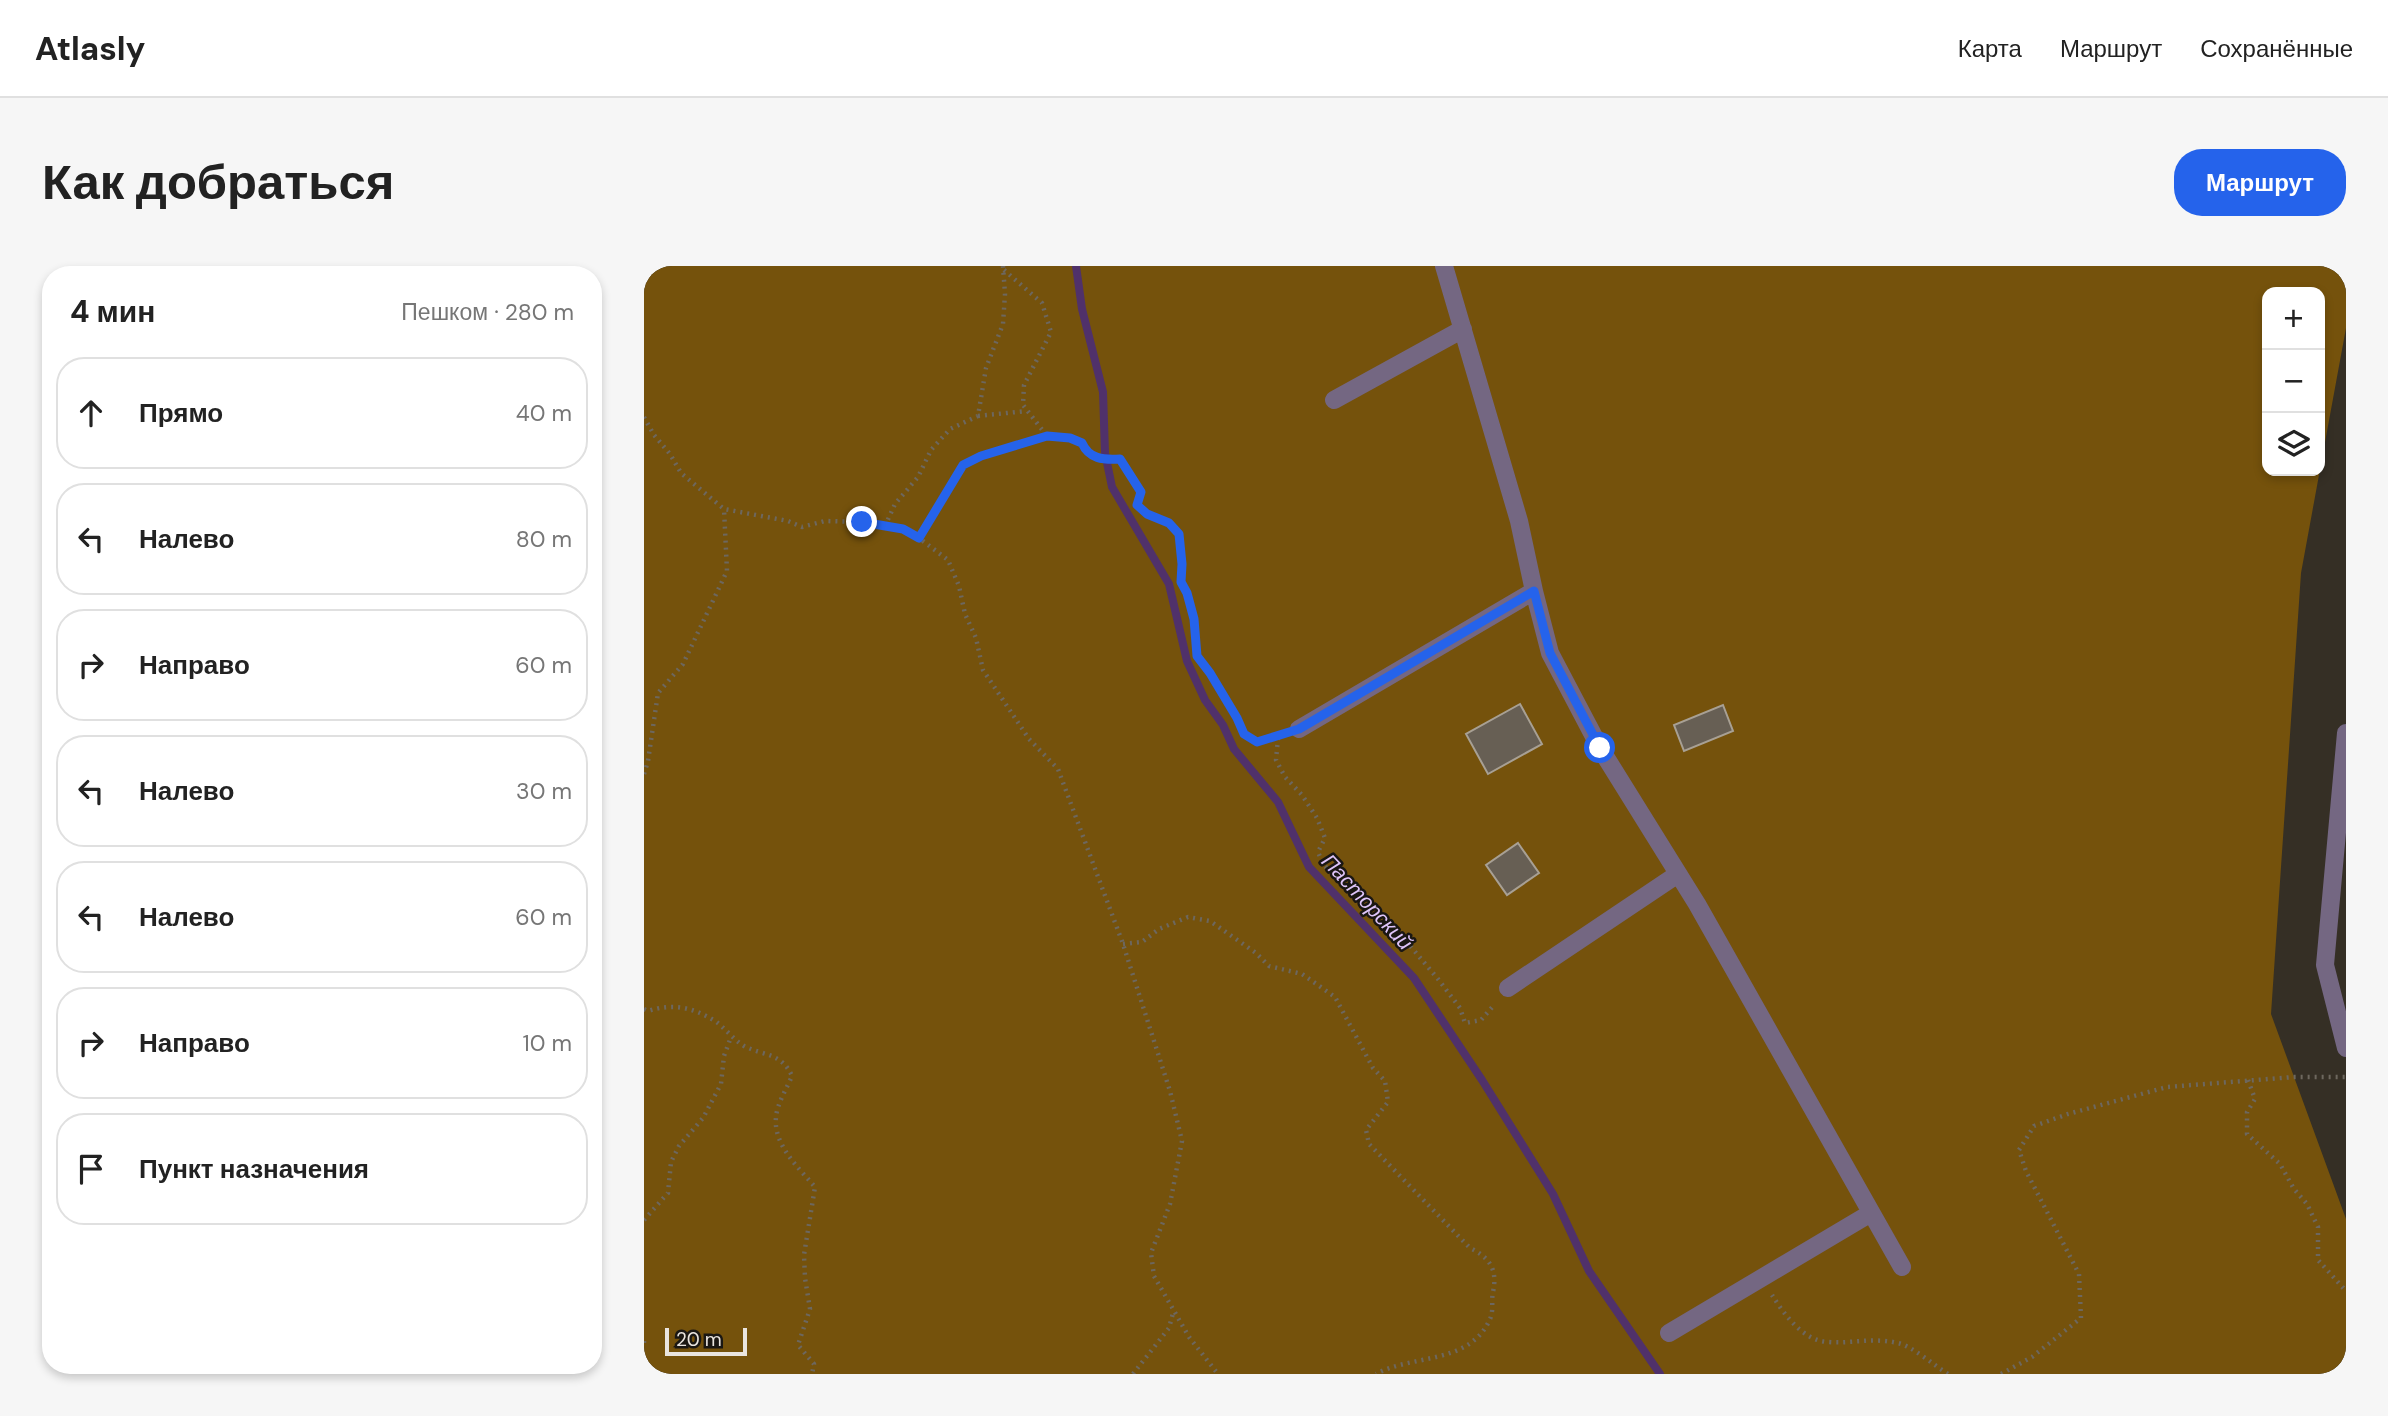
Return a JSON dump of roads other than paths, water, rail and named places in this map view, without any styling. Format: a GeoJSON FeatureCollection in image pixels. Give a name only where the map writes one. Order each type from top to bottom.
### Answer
{"type":"FeatureCollection","features":[{"type":"Feature","properties":{"kind":"street"},"geometry":{"type":"LineString","coordinates":[[1444,266],[1519,521],[1550,653],[1600,748],[1678,874],[1902,1267]]}},
{"type":"Feature","properties":{"kind":"street"},"geometry":{"type":"LineString","coordinates":[[1334,400],[1463,329]]}},
{"type":"Feature","properties":{"kind":"street"},"geometry":{"type":"LineString","coordinates":[[1299,729],[1534,591]]}},
{"type":"Feature","properties":{"kind":"street"},"geometry":{"type":"LineString","coordinates":[[2346,733],[2325,965],[2346,1048]]}},
{"type":"Feature","properties":{"kind":"street"},"geometry":{"type":"LineString","coordinates":[[1508,988],[1678,874]]}},
{"type":"Feature","properties":{"kind":"street"},"geometry":{"type":"LineString","coordinates":[[1669,1333],[1871,1213]]}},
{"type":"Feature","properties":{"kind":"waterway","name":"Пасторский"},"geometry":{"type":"LineString","coordinates":[[1076,266],[1082,309],[1103,392],[1105,453],[1112,487],[1169,584],[1187,661],[1205,700],[1223,725],[1234,749],[1278,802],[1309,867],[1414,978],[1553,1194],[1589,1271],[1660,1374]]}}]}
